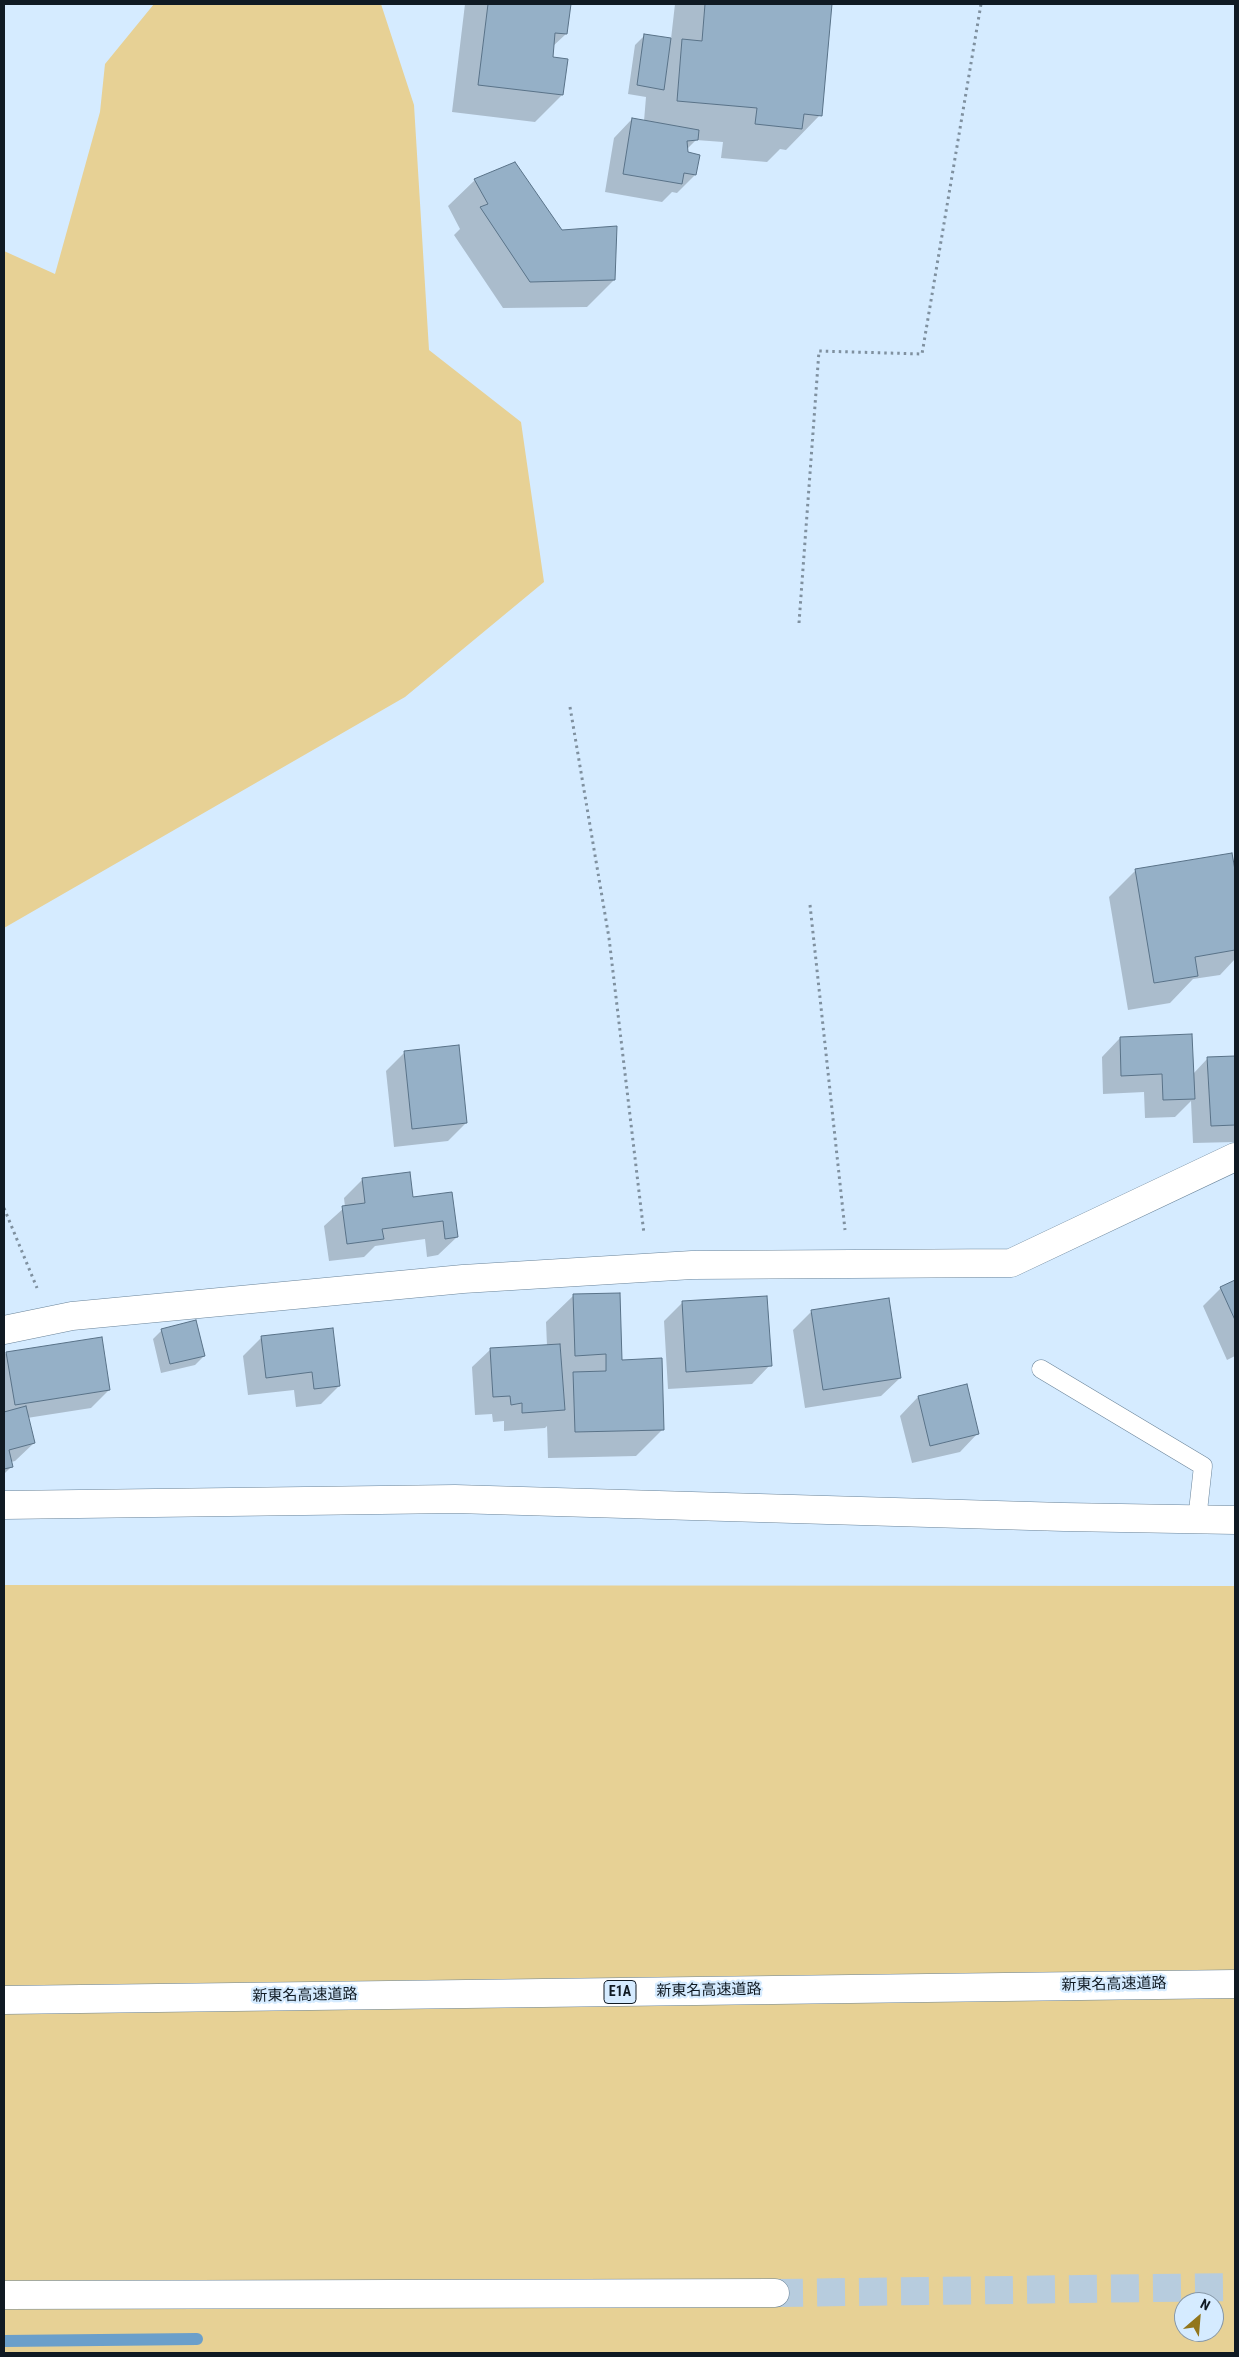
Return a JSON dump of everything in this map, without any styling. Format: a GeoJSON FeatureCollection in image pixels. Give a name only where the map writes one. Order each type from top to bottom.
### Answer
{"type":"FeatureCollection","features":[{"type":"Feature","properties":{"kind":"main road"},"geometry":{"type":"LineString","coordinates":[[4,1330],[82,1315],[463,1279],[692,1265],[1011,1263],[1235,1157]]}},
{"type":"Feature","properties":{"kind":"main road"},"geometry":{"type":"LineString","coordinates":[[4,1505],[455,1499],[1235,1520]]}},
{"type":"Feature","properties":{"kind":"main road","name":"新東名高速道路"},"geometry":{"type":"LineString","coordinates":[[4,2000],[1235,1984]]}},
{"type":"Feature","properties":{"kind":"main road"},"geometry":{"type":"LineString","coordinates":[[4,2295],[775,2293]]}},
{"type":"Feature","properties":{"kind":"lane"},"geometry":{"type":"LineString","coordinates":[[1041,1369],[1203,1466],[1197,1520]]}},
{"type":"Feature","properties":{"kind":"path"},"geometry":{"type":"LineString","coordinates":[[799,623],[820,351],[922,354],[981,4]]}},
{"type":"Feature","properties":{"kind":"path"},"geometry":{"type":"LineString","coordinates":[[570,707],[609,938],[648,1268]]}},
{"type":"Feature","properties":{"kind":"path"},"geometry":{"type":"LineString","coordinates":[[810,905],[849,1264]]}},
{"type":"Feature","properties":{"kind":"path"},"geometry":{"type":"LineString","coordinates":[[4,1208],[51,1320]]}},
{"type":"Feature","properties":{"kind":"shaded area"},"geometry":{"type":"Polygon","coordinates":[[[154,4],[381,4],[414,105],[429,350],[521,422],[544,582],[405,697],[4,928],[4,251],[55,274],[100,112],[105,64],[154,4]]]}},
{"type":"Feature","properties":{"kind":"shaded area"},"geometry":{"type":"Polygon","coordinates":[[[4,1585],[1235,1586],[1235,2353],[4,2353],[4,1585]]]}},
{"type":"Feature","properties":{"kind":"building"},"geometry":{"type":"Polygon","coordinates":[[[488,4],[571,4],[567,34],[555,33],[553,57],[568,59],[563,95],[478,85],[488,4]]]}},
{"type":"Feature","properties":{"kind":"building"},"geometry":{"type":"Polygon","coordinates":[[[705,4],[832,4],[822,116],[804,114],[802,129],[755,124],[757,108],[677,101],[682,39],[702,41],[705,4]]]}},
{"type":"Feature","properties":{"kind":"building"},"geometry":{"type":"Polygon","coordinates":[[[644,34],[671,38],[664,90],[637,85],[644,34]]]}},
{"type":"Feature","properties":{"kind":"building"},"geometry":{"type":"Polygon","coordinates":[[[632,118],[699,130],[698,140],[687,141],[688,152],[700,155],[696,175],[684,173],[682,184],[623,174],[632,118]]]}},
{"type":"Feature","properties":{"kind":"building"},"geometry":{"type":"Polygon","coordinates":[[[515,162],[562,230],[617,226],[615,280],[530,282],[480,207],[488,204],[474,179],[515,162]]]}},
{"type":"Feature","properties":{"kind":"building"},"geometry":{"type":"Polygon","coordinates":[[[1232,853],[1235,870],[1235,950],[1195,957],[1198,976],[1154,983],[1135,869],[1232,853]]]}},
{"type":"Feature","properties":{"kind":"building"},"geometry":{"type":"Polygon","coordinates":[[[1192,1034],[1195,1099],[1163,1100],[1162,1074],[1121,1076],[1120,1037],[1192,1034]]]}},
{"type":"Feature","properties":{"kind":"building"},"geometry":{"type":"Polygon","coordinates":[[[459,1045],[467,1123],[412,1129],[404,1051],[459,1045]]]}},
{"type":"Feature","properties":{"kind":"building"},"geometry":{"type":"Polygon","coordinates":[[[1235,1056],[1235,1125],[1211,1126],[1207,1057],[1235,1056]]]}},
{"type":"Feature","properties":{"kind":"building"},"geometry":{"type":"Polygon","coordinates":[[[410,1172],[413,1197],[452,1192],[458,1237],[445,1239],[443,1221],[382,1229],[384,1239],[347,1244],[342,1206],[365,1203],[362,1178],[410,1172]]]}},
{"type":"Feature","properties":{"kind":"building"},"geometry":{"type":"Polygon","coordinates":[[[1235,1280],[1235,1320],[1220,1287],[1235,1280]]]}},
{"type":"Feature","properties":{"kind":"building"},"geometry":{"type":"Polygon","coordinates":[[[620,1293],[622,1360],[662,1358],[664,1430],[575,1432],[573,1372],[606,1371],[606,1354],[575,1356],[573,1294],[620,1293]]]}},
{"type":"Feature","properties":{"kind":"building"},"geometry":{"type":"Polygon","coordinates":[[[767,1296],[772,1366],[686,1372],[682,1301],[767,1296]]]}},
{"type":"Feature","properties":{"kind":"building"},"geometry":{"type":"Polygon","coordinates":[[[889,1298],[901,1378],[823,1390],[811,1310],[889,1298]]]}},
{"type":"Feature","properties":{"kind":"building"},"geometry":{"type":"Polygon","coordinates":[[[196,1320],[205,1356],[170,1364],[161,1329],[196,1320]]]}},
{"type":"Feature","properties":{"kind":"building"},"geometry":{"type":"Polygon","coordinates":[[[333,1328],[340,1386],[314,1389],[312,1372],[266,1378],[261,1336],[333,1328]]]}},
{"type":"Feature","properties":{"kind":"building"},"geometry":{"type":"Polygon","coordinates":[[[102,1337],[110,1390],[15,1405],[6,1352],[102,1337]]]}},
{"type":"Feature","properties":{"kind":"building"},"geometry":{"type":"Polygon","coordinates":[[[560,1344],[565,1410],[522,1413],[522,1403],[511,1405],[510,1396],[493,1397],[490,1348],[560,1344]]]}},
{"type":"Feature","properties":{"kind":"building"},"geometry":{"type":"Polygon","coordinates":[[[967,1384],[979,1434],[930,1446],[918,1396],[967,1384]]]}},
{"type":"Feature","properties":{"kind":"building"},"geometry":{"type":"Polygon","coordinates":[[[26,1406],[35,1443],[9,1450],[13,1467],[4,1469],[4,1412],[26,1406]]]}},
{"type":"Feature","properties":{"kind":"waterway"},"geometry":{"type":"LineString","coordinates":[[4,2341],[197,2339]]}},
{"type":"Feature","properties":{"kind":"tunnel"},"geometry":{"type":"LineString","coordinates":[[775,2293],[1235,2287]]}}]}
